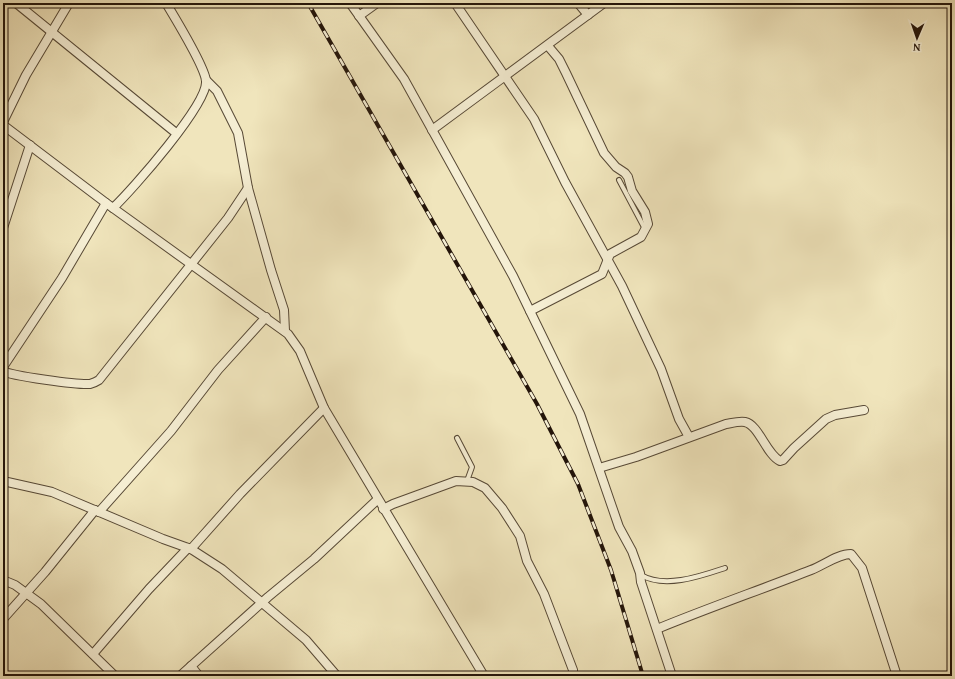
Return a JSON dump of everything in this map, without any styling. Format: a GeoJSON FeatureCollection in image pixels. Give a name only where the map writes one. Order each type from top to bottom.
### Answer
{"type":"FeatureCollection","features":[{"type":"Feature","properties":{"kind":"street"},"geometry":{"type":"LineString","coordinates":[[16,3],[51,33],[176,133]]}},
{"type":"Feature","properties":{"kind":"street"},"geometry":{"type":"LineString","coordinates":[[3,122],[26,75],[69,3]]}},
{"type":"Feature","properties":{"kind":"street"},"geometry":{"type":"LineString","coordinates":[[166,3],[206,80],[217,91],[238,133],[248,188],[267,257],[284,310],[285,331]]}},
{"type":"Feature","properties":{"kind":"street"},"geometry":{"type":"LineString","coordinates":[[350,3],[404,79],[488,229],[580,414],[600,468],[619,527],[632,551],[640,573],[641,582],[672,676]]}},
{"type":"Feature","properties":{"kind":"street"},"geometry":{"type":"LineString","coordinates":[[359,16],[376,3]]}},
{"type":"Feature","properties":{"kind":"street"},"geometry":{"type":"LineString","coordinates":[[455,3],[504,77],[531,113],[565,182],[622,286],[661,369],[679,419],[689,437]]}},
{"type":"Feature","properties":{"kind":"street"},"geometry":{"type":"LineString","coordinates":[[578,3],[588,15]]}},
{"type":"Feature","properties":{"kind":"street"},"geometry":{"type":"LineString","coordinates":[[432,130],[548,46],[604,3]]}},
{"type":"Feature","properties":{"kind":"street"},"geometry":{"type":"LineString","coordinates":[[530,311],[602,274],[606,269],[607,259],[614,251],[641,237],[646,231],[648,220],[632,191],[628,177],[625,173],[616,168],[604,153],[559,59],[548,46]]}},
{"type":"Feature","properties":{"kind":"street"},"geometry":{"type":"LineString","coordinates":[[3,367],[110,205],[129,192],[176,133],[203,95],[206,80]]}},
{"type":"Feature","properties":{"kind":"street"},"geometry":{"type":"LineString","coordinates":[[3,125],[110,205],[285,331],[297,345],[324,408],[377,500],[433,587],[484,676]]}},
{"type":"Feature","properties":{"kind":"street"},"geometry":{"type":"LineString","coordinates":[[3,228],[6,210],[30,145]]}},
{"type":"Feature","properties":{"kind":"street"},"geometry":{"type":"LineString","coordinates":[[3,371],[54,381],[87,384],[96,382],[126,348],[191,263],[228,218],[248,188]]}},
{"type":"Feature","properties":{"kind":"street"},"geometry":{"type":"LineString","coordinates":[[3,619],[97,511],[171,431],[218,370],[266,317]]}},
{"type":"Feature","properties":{"kind":"street"},"geometry":{"type":"LineString","coordinates":[[92,654],[149,589],[324,408]]}},
{"type":"Feature","properties":{"kind":"street"},"geometry":{"type":"LineString","coordinates":[[600,468],[636,457],[726,424],[747,422],[754,428],[770,452],[780,461],[783,460],[826,419],[835,415],[864,410]]}},
{"type":"Feature","properties":{"kind":"street"},"geometry":{"type":"LineString","coordinates":[[3,481],[52,492],[190,548],[222,569],[306,640],[338,676]]}},
{"type":"Feature","properties":{"kind":"street"},"geometry":{"type":"LineString","coordinates":[[383,509],[442,485],[456,482],[467,482],[481,485],[502,508],[520,536],[528,561],[544,594],[573,670]]}},
{"type":"Feature","properties":{"kind":"street"},"geometry":{"type":"LineString","coordinates":[[180,676],[268,597],[314,559],[377,500]]}},
{"type":"Feature","properties":{"kind":"street"},"geometry":{"type":"LineString","coordinates":[[657,629],[709,607],[825,565],[844,554],[850,554],[856,558],[862,568],[897,676]]}},
{"type":"Feature","properties":{"kind":"street"},"geometry":{"type":"LineString","coordinates":[[3,580],[15,585],[46,609],[115,676]]}},
{"type":"Feature","properties":{"kind":"street"},"geometry":{"type":"LineString","coordinates":[[191,666],[199,676]]}},
{"type":"Feature","properties":{"kind":"lane"},"geometry":{"type":"LineString","coordinates":[[619,180],[646,231]]}},
{"type":"Feature","properties":{"kind":"lane"},"geometry":{"type":"LineString","coordinates":[[457,438],[472,467],[467,482]]}},
{"type":"Feature","properties":{"kind":"lane"},"geometry":{"type":"LineString","coordinates":[[640,573],[648,579],[660,581],[683,579],[725,568]]}},
{"type":"Feature","properties":{"kind":"railway"},"geometry":{"type":"LineString","coordinates":[[308,3],[537,404],[578,484],[611,570],[643,676]]}}]}
